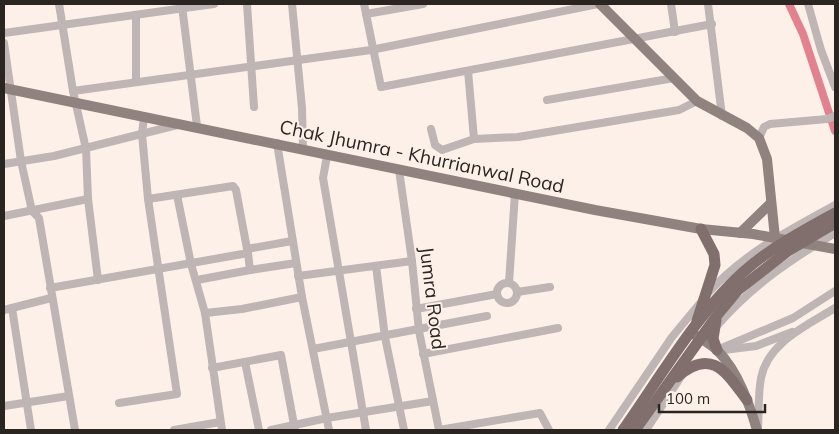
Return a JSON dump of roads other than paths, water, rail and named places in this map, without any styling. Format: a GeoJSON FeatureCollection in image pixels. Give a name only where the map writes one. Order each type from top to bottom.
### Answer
{"type":"FeatureCollection","features":[{"type":"Feature","properties":{"kind":"highway"},"geometry":{"type":"LineString","coordinates":[[623,430],[698,335],[738,277],[781,239],[835,213]]}},
{"type":"Feature","properties":{"kind":"highway"},"geometry":{"type":"LineString","coordinates":[[662,398],[698,335],[738,290],[756,274],[800,243],[835,223]]}},
{"type":"Feature","properties":{"kind":"highway"},"geometry":{"type":"LineString","coordinates":[[698,335],[705,297],[713,276],[715,260],[701,228]]}},
{"type":"Feature","properties":{"kind":"highway"},"geometry":{"type":"LineString","coordinates":[[717,350],[713,330],[718,314]]}},
{"type":"Feature","properties":{"kind":"highway"},"geometry":{"type":"LineString","coordinates":[[635,430],[685,370],[703,363],[716,365],[725,371],[746,400]]}},
{"type":"Feature","properties":{"kind":"main road"},"geometry":{"type":"LineString","coordinates":[[599,4],[697,101],[747,128],[759,138],[767,159],[771,203],[781,239]]}},
{"type":"Feature","properties":{"kind":"main road","name":"Chak Jhumra - Khurrianwal Road"},"geometry":{"type":"LineString","coordinates":[[6,91],[197,126],[277,143],[326,156],[595,210],[835,249]]}},
{"type":"Feature","properties":{"kind":"main road"},"geometry":{"type":"LineString","coordinates":[[740,233],[771,203]]}},
{"type":"Feature","properties":{"kind":"main road"},"geometry":{"type":"LineString","coordinates":[[698,335],[717,350],[735,375],[758,430]]}},
{"type":"Feature","properties":{"kind":"street"},"geometry":{"type":"LineString","coordinates":[[59,4],[73,91],[86,148],[88,199],[98,280]]}},
{"type":"Feature","properties":{"kind":"street"},"geometry":{"type":"LineString","coordinates":[[4,33],[136,15],[182,6],[214,4]]}},
{"type":"Feature","properties":{"kind":"street"},"geometry":{"type":"LineString","coordinates":[[247,4],[254,107]]}},
{"type":"Feature","properties":{"kind":"street"},"geometry":{"type":"LineString","coordinates":[[292,4],[302,108],[302,150]]}},
{"type":"Feature","properties":{"kind":"street"},"geometry":{"type":"LineString","coordinates":[[364,4],[380,87],[712,24]]}},
{"type":"Feature","properties":{"kind":"street"},"geometry":{"type":"LineString","coordinates":[[366,14],[423,4]]}},
{"type":"Feature","properties":{"kind":"street"},"geometry":{"type":"LineString","coordinates":[[73,91],[250,66],[297,62],[372,50],[599,4]]}},
{"type":"Feature","properties":{"kind":"street"},"geometry":{"type":"LineString","coordinates":[[671,4],[675,32]]}},
{"type":"Feature","properties":{"kind":"street"},"geometry":{"type":"LineString","coordinates":[[708,4],[722,116]]}},
{"type":"Feature","properties":{"kind":"street"},"geometry":{"type":"LineString","coordinates":[[808,4],[821,50],[835,87]]}},
{"type":"Feature","properties":{"kind":"street"},"geometry":{"type":"LineString","coordinates":[[182,6],[197,126]]}},
{"type":"Feature","properties":{"kind":"street"},"geometry":{"type":"LineString","coordinates":[[136,15],[136,82]]}},
{"type":"Feature","properties":{"kind":"street"},"geometry":{"type":"LineString","coordinates":[[4,43],[6,91],[32,211],[39,218],[51,298],[75,430]]}},
{"type":"Feature","properties":{"kind":"street"},"geometry":{"type":"LineString","coordinates":[[468,71],[474,139]]}},
{"type":"Feature","properties":{"kind":"street"},"geometry":{"type":"LineString","coordinates":[[547,100],[674,78]]}},
{"type":"Feature","properties":{"kind":"street"},"geometry":{"type":"LineString","coordinates":[[431,129],[439,150],[474,139],[518,137],[679,110],[697,101]]}},
{"type":"Feature","properties":{"kind":"street"},"geometry":{"type":"LineString","coordinates":[[759,138],[764,127],[770,124],[827,119],[835,116]]}},
{"type":"Feature","properties":{"kind":"street"},"geometry":{"type":"LineString","coordinates":[[118,403],[177,394],[174,363],[148,199],[142,134],[144,117]]}},
{"type":"Feature","properties":{"kind":"street"},"geometry":{"type":"LineString","coordinates":[[4,164],[86,148],[179,124]]}},
{"type":"Feature","properties":{"kind":"street"},"geometry":{"type":"LineString","coordinates":[[277,143],[298,276],[329,430]]}},
{"type":"Feature","properties":{"kind":"street"},"geometry":{"type":"LineString","coordinates":[[326,156],[323,178],[328,193],[338,271],[366,430]]}},
{"type":"Feature","properties":{"kind":"street","name":"Jumra Road"},"geometry":{"type":"LineString","coordinates":[[399,170],[412,261],[419,331],[439,430]]}},
{"type":"Feature","properties":{"kind":"street"},"geometry":{"type":"LineString","coordinates":[[148,199],[233,186],[236,190],[250,270]]}},
{"type":"Feature","properties":{"kind":"street"},"geometry":{"type":"LineString","coordinates":[[509,283],[515,194]]}},
{"type":"Feature","properties":{"kind":"street"},"geometry":{"type":"LineString","coordinates":[[174,430],[221,426],[205,314],[191,264],[177,196]]}},
{"type":"Feature","properties":{"kind":"street"},"geometry":{"type":"LineString","coordinates":[[4,216],[88,199]]}},
{"type":"Feature","properties":{"kind":"street"},"geometry":{"type":"LineString","coordinates":[[609,430],[672,337],[733,267],[835,205]]}},
{"type":"Feature","properties":{"kind":"street"},"geometry":{"type":"LineString","coordinates":[[685,370],[698,335],[713,330],[753,288],[779,268],[835,233]]}},
{"type":"Feature","properties":{"kind":"street"},"geometry":{"type":"LineString","coordinates":[[50,288],[191,264],[292,241]]}},
{"type":"Feature","properties":{"kind":"street"},"geometry":{"type":"LineString","coordinates":[[298,276],[412,261]]}},
{"type":"Feature","properties":{"kind":"street"},"geometry":{"type":"LineString","coordinates":[[197,280],[296,263]]}},
{"type":"Feature","properties":{"kind":"street"},"geometry":{"type":"LineString","coordinates":[[376,266],[385,337],[404,430]]}},
{"type":"Feature","properties":{"kind":"street"},"geometry":{"type":"LineString","coordinates":[[509,283],[514,285],[518,292],[515,299],[508,303],[501,301],[497,294],[499,287],[509,283]]}},
{"type":"Feature","properties":{"kind":"street"},"geometry":{"type":"LineString","coordinates":[[518,292],[550,286]]}},
{"type":"Feature","properties":{"kind":"street"},"geometry":{"type":"LineString","coordinates":[[717,350],[793,318],[835,291]]}},
{"type":"Feature","properties":{"kind":"street"},"geometry":{"type":"LineString","coordinates":[[416,309],[497,294]]}},
{"type":"Feature","properties":{"kind":"street"},"geometry":{"type":"LineString","coordinates":[[205,314],[302,297]]}},
{"type":"Feature","properties":{"kind":"street"},"geometry":{"type":"LineString","coordinates":[[32,430],[8,309],[51,298]]}},
{"type":"Feature","properties":{"kind":"street"},"geometry":{"type":"LineString","coordinates":[[717,350],[756,346],[800,328],[835,308]]}},
{"type":"Feature","properties":{"kind":"street"},"geometry":{"type":"LineString","coordinates":[[314,349],[419,331],[487,316]]}},
{"type":"Feature","properties":{"kind":"street"},"geometry":{"type":"LineString","coordinates":[[423,354],[558,328]]}},
{"type":"Feature","properties":{"kind":"street"},"geometry":{"type":"LineString","coordinates":[[758,430],[761,375],[777,348],[800,328]]}},
{"type":"Feature","properties":{"kind":"street"},"geometry":{"type":"LineString","coordinates":[[212,368],[281,355],[294,428]]}},
{"type":"Feature","properties":{"kind":"street"},"geometry":{"type":"LineString","coordinates":[[245,362],[258,430]]}},
{"type":"Feature","properties":{"kind":"street"},"geometry":{"type":"LineString","coordinates":[[4,406],[28,404],[69,396]]}},
{"type":"Feature","properties":{"kind":"street"},"geometry":{"type":"LineString","coordinates":[[646,430],[662,398]]}},
{"type":"Feature","properties":{"kind":"street"},"geometry":{"type":"LineString","coordinates":[[271,430],[294,428],[327,418],[433,401]]}},
{"type":"Feature","properties":{"kind":"street"},"geometry":{"type":"LineString","coordinates":[[439,430],[540,412],[549,430]]}},
{"type":"Feature","properties":{"kind":"waterway"},"geometry":{"type":"LineString","coordinates":[[789,4],[803,34],[835,131]]}}]}
